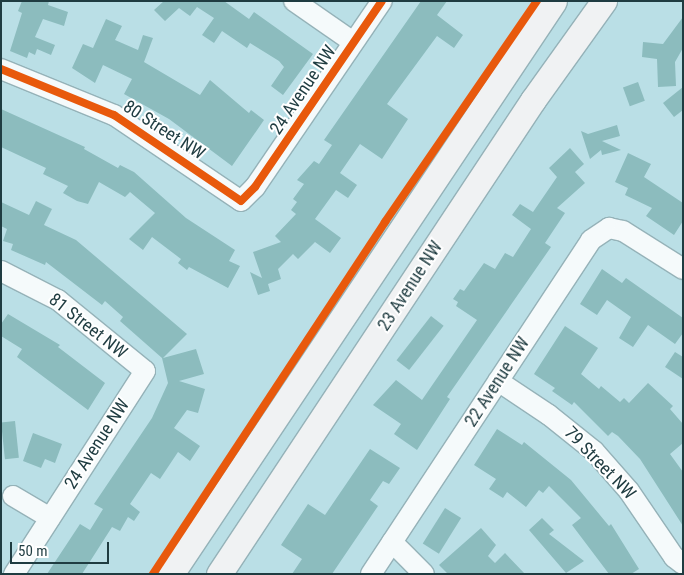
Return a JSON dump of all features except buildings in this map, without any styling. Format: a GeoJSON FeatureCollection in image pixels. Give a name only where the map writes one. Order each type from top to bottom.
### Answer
{"type":"FeatureCollection","features":[{"type":"Feature","properties":{"kind":"main road"},"geometry":{"type":"LineString","coordinates":[[171,574],[554,1]]}},
{"type":"Feature","properties":{"kind":"main road","name":"23 Avenue NW"},"geometry":{"type":"LineString","coordinates":[[219,574],[533,100],[602,4]]}},
{"type":"Feature","properties":{"kind":"street","name":"24 Avenue NW"},"geometry":{"type":"LineString","coordinates":[[294,1],[353,42]]}},
{"type":"Feature","properties":{"kind":"street","name":"24 Avenue NW"},"geometry":{"type":"LineString","coordinates":[[248,196],[382,1]]}},
{"type":"Feature","properties":{"kind":"street","name":"80 Street NW"},"geometry":{"type":"LineString","coordinates":[[1,69],[114,115],[241,201],[248,196]]}},
{"type":"Feature","properties":{"kind":"street","name":"22 Avenue NW"},"geometry":{"type":"LineString","coordinates":[[371,574],[591,240],[609,228],[628,233],[683,269]]}},
{"type":"Feature","properties":{"kind":"street","name":"81 Street NW"},"geometry":{"type":"LineString","coordinates":[[1,271],[58,300],[145,371]]}},
{"type":"Feature","properties":{"kind":"street","name":"24 Avenue NW"},"geometry":{"type":"LineString","coordinates":[[14,574],[145,371]]}},
{"type":"Feature","properties":{"kind":"street","name":"79 Street NW"},"geometry":{"type":"LineString","coordinates":[[498,381],[556,420],[594,451],[629,491],[674,557],[683,564]]}},
{"type":"Feature","properties":{"kind":"street"},"geometry":{"type":"LineString","coordinates":[[13,496],[50,518]]}},
{"type":"Feature","properties":{"kind":"street"},"geometry":{"type":"LineString","coordinates":[[392,542],[424,574]]}},
{"type":"Feature","properties":{"kind":"cycle path"},"geometry":{"type":"LineString","coordinates":[[1,69],[114,115],[241,201],[255,187],[382,1]]}},
{"type":"Feature","properties":{"kind":"cycle path"},"geometry":{"type":"LineString","coordinates":[[153,574],[385,222],[537,1]]}}]}
